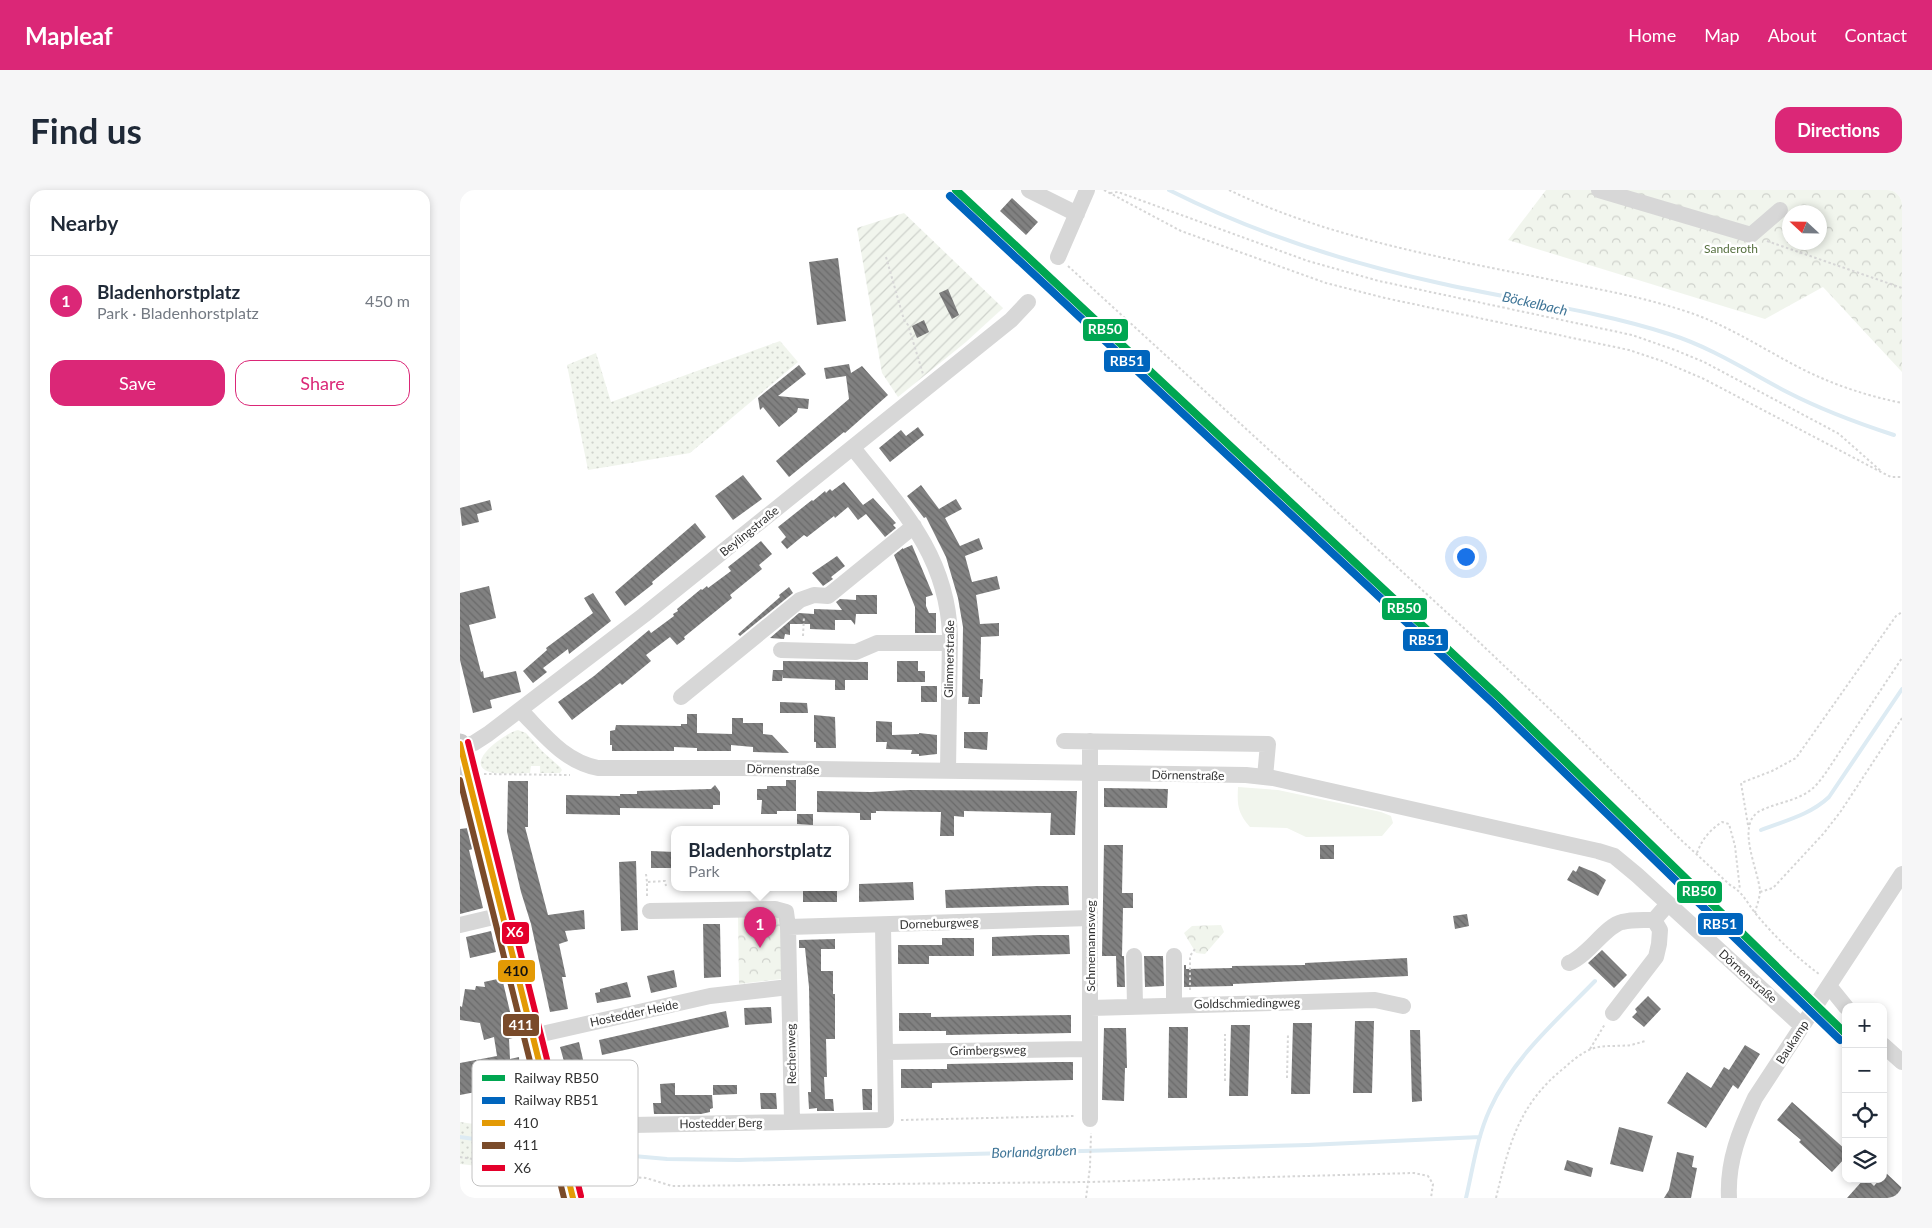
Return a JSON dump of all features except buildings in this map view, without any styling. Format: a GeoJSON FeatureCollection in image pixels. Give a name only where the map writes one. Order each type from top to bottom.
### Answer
{"type":"FeatureCollection","features":[{"type":"Feature","properties":{"kind":"main road"},"geometry":{"type":"LineString","coordinates":[[460,746],[538,1060]]}},
{"type":"Feature","properties":{"kind":"street"},"geometry":{"type":"LineString","coordinates":[[1029,190],[1077,214]]}},
{"type":"Feature","properties":{"kind":"street"},"geometry":{"type":"LineString","coordinates":[[1058,257],[1087,190]]}},
{"type":"Feature","properties":{"kind":"street"},"geometry":{"type":"LineString","coordinates":[[1599,190],[1751,235],[1780,210]]}},
{"type":"Feature","properties":{"kind":"street","name":"Beylingstraße"},"geometry":{"type":"LineString","coordinates":[[460,746],[476,742],[644,614],[1011,320],[1028,302]]}},
{"type":"Feature","properties":{"kind":"street","name":"Glimmerstraße"},"geometry":{"type":"LineString","coordinates":[[853,448],[914,526],[928,548],[945,591],[950,615],[948,771]]}},
{"type":"Feature","properties":{"kind":"street"},"geometry":{"type":"LineString","coordinates":[[681,697],[800,600],[814,595],[828,596],[914,526]]}},
{"type":"Feature","properties":{"kind":"street"},"geometry":{"type":"LineString","coordinates":[[781,650],[856,652],[877,643],[950,643]]}},
{"type":"Feature","properties":{"kind":"street","name":"Dörnenstraße"},"geometry":{"type":"LineString","coordinates":[[520,710],[557,748],[571,759],[584,765],[598,768],[948,771],[1264,777],[1598,851],[1614,856],[1802,1026]]}},
{"type":"Feature","properties":{"kind":"street"},"geometry":{"type":"LineString","coordinates":[[1064,741],[1268,744],[1264,777]]}},
{"type":"Feature","properties":{"kind":"street","name":"Schmemannsweg"},"geometry":{"type":"LineString","coordinates":[[1090,741],[1090,1123]]}},
{"type":"Feature","properties":{"kind":"street","name":"Baukamp"},"geometry":{"type":"LineString","coordinates":[[1728,1198],[1733,1151],[1741,1127],[1755,1098],[1902,874]]}},
{"type":"Feature","properties":{"kind":"street"},"geometry":{"type":"LineString","coordinates":[[1569,963],[1579,959],[1611,928],[1621,922],[1654,920],[1668,904]]}},
{"type":"Feature","properties":{"kind":"street"},"geometry":{"type":"LineString","coordinates":[[648,906],[782,910],[786,912],[788,927]]}},
{"type":"Feature","properties":{"kind":"street"},"geometry":{"type":"LineString","coordinates":[[460,925],[502,915]]}},
{"type":"Feature","properties":{"kind":"street","name":"Dorneburgweg"},"geometry":{"type":"LineString","coordinates":[[788,927],[1090,918]]}},
{"type":"Feature","properties":{"kind":"street"},"geometry":{"type":"LineString","coordinates":[[1613,1013],[1656,957],[1660,930],[1654,920]]}},
{"type":"Feature","properties":{"kind":"street"},"geometry":{"type":"LineString","coordinates":[[883,925],[886,1120]]}},
{"type":"Feature","properties":{"kind":"street","name":"Rechenweg"},"geometry":{"type":"LineString","coordinates":[[788,927],[792,1121]]}},
{"type":"Feature","properties":{"kind":"street"},"geometry":{"type":"LineString","coordinates":[[1134,956],[1135,1006]]}},
{"type":"Feature","properties":{"kind":"street"},"geometry":{"type":"LineString","coordinates":[[1174,956],[1182,1004]]}},
{"type":"Feature","properties":{"kind":"street"},"geometry":{"type":"LineString","coordinates":[[1830,985],[1843,1003]]}},
{"type":"Feature","properties":{"kind":"street","name":"Hostedder Heide"},"geometry":{"type":"LineString","coordinates":[[532,1036],[710,996],[789,987]]}},
{"type":"Feature","properties":{"kind":"street","name":"Goldschmiedingweg"},"geometry":{"type":"LineString","coordinates":[[1091,1008],[1375,1000],[1403,1006]]}},
{"type":"Feature","properties":{"kind":"street"},"geometry":{"type":"LineString","coordinates":[[1886,1048],[1902,1062]]}},
{"type":"Feature","properties":{"kind":"street","name":"Grimbergsweg"},"geometry":{"type":"LineString","coordinates":[[886,1052],[1090,1049]]}},
{"type":"Feature","properties":{"kind":"street","name":"Hostedder Berg"},"geometry":{"type":"LineString","coordinates":[[638,1125],[886,1120]]}},
{"type":"Feature","properties":{"kind":"path"},"geometry":{"type":"LineString","coordinates":[[1104,190],[1182,231],[1326,283],[1385,298],[1629,350],[1662,361],[1704,379],[1884,474],[1891,477],[1902,477]]}},
{"type":"Feature","properties":{"kind":"path"},"geometry":{"type":"LineString","coordinates":[[1229,190],[1293,217],[1350,234],[1486,267],[1638,297],[1689,312],[1722,325],[1832,383],[1902,404]]}},
{"type":"Feature","properties":{"kind":"path"},"geometry":{"type":"LineString","coordinates":[[1110,193],[1118,192],[1308,261],[1379,281],[1632,335],[1675,350],[1704,362],[1834,431],[1884,474]]}},
{"type":"Feature","properties":{"kind":"path"},"geometry":{"type":"LineString","coordinates":[[1751,235],[1902,288]]}},
{"type":"Feature","properties":{"kind":"path"},"geometry":{"type":"LineString","coordinates":[[886,256],[904,320],[908,325],[927,388]]}},
{"type":"Feature","properties":{"kind":"path"},"geometry":{"type":"LineString","coordinates":[[1058,257],[1478,641],[1558,717],[1674,833],[1730,885],[1740,890]]}},
{"type":"Feature","properties":{"kind":"path"},"geometry":{"type":"LineString","coordinates":[[803,651],[804,598]]}},
{"type":"Feature","properties":{"kind":"path"},"geometry":{"type":"LineString","coordinates":[[1755,914],[1760,892],[1741,784],[1772,772],[1796,758],[1896,616],[1902,612]]}},
{"type":"Feature","properties":{"kind":"path"},"geometry":{"type":"LineString","coordinates":[[1748,825],[1754,814],[1793,800],[1812,789],[1825,774],[1902,658]]}},
{"type":"Feature","properties":{"kind":"path"},"geometry":{"type":"LineString","coordinates":[[1760,892],[1773,888],[1824,833],[1841,811],[1902,718]]}},
{"type":"Feature","properties":{"kind":"path"},"geometry":{"type":"LineString","coordinates":[[481,774],[570,775]]}},
{"type":"Feature","properties":{"kind":"path"},"geometry":{"type":"LineString","coordinates":[[1697,854],[1700,844],[1713,828],[1722,822],[1729,824],[1735,846],[1740,890],[1755,914],[1800,959],[1830,985]]}},
{"type":"Feature","properties":{"kind":"path"},"geometry":{"type":"LineString","coordinates":[[646,874],[648,906]]}},
{"type":"Feature","properties":{"kind":"path"},"geometry":{"type":"LineString","coordinates":[[647,882],[665,881],[666,886]]}},
{"type":"Feature","properties":{"kind":"path"},"geometry":{"type":"LineString","coordinates":[[1182,1004],[1190,956],[1194,949]]}},
{"type":"Feature","properties":{"kind":"path"},"geometry":{"type":"LineString","coordinates":[[1496,1198],[1509,1145],[1522,1117],[1538,1092],[1555,1075],[1590,1049],[1613,1013]]}},
{"type":"Feature","properties":{"kind":"path"},"geometry":{"type":"LineString","coordinates":[[1287,1078],[1288,1033]]}},
{"type":"Feature","properties":{"kind":"path"},"geometry":{"type":"LineString","coordinates":[[1225,1034],[1225,1081]]}},
{"type":"Feature","properties":{"kind":"path"},"geometry":{"type":"LineString","coordinates":[[1590,1049],[1631,1045],[1646,1041]]}},
{"type":"Feature","properties":{"kind":"path"},"geometry":{"type":"LineString","coordinates":[[886,1120],[1090,1123],[1090,1167],[1086,1198]]}},
{"type":"Feature","properties":{"kind":"path"},"geometry":{"type":"LineString","coordinates":[[638,1178],[646,1178],[672,1186],[1089,1182],[1414,1173],[1428,1176],[1434,1184],[1431,1198]]}},
{"type":"Feature","properties":{"kind":"green space","name":"Sanderoth"},"geometry":{"type":"Polygon","coordinates":[[[1546,190],[1902,190],[1902,372],[1823,287],[1765,319],[1508,240],[1546,190]]]}},
{"type":"Feature","properties":{"kind":"green space"},"geometry":{"type":"Polygon","coordinates":[[[904,213],[1003,308],[966,342],[898,397],[882,373],[857,228],[904,213]]]}},
{"type":"Feature","properties":{"kind":"green space"},"geometry":{"type":"Polygon","coordinates":[[[780,341],[798,362],[690,453],[588,470],[567,365],[596,353],[611,402],[780,341]]]}},
{"type":"Feature","properties":{"kind":"green space"},"geometry":{"type":"Polygon","coordinates":[[[518,730],[526,733],[560,767],[562,770],[560,773],[540,773],[540,766],[531,766],[530,773],[496,773],[487,771],[482,766],[481,761],[484,754],[490,748],[505,736],[518,730]]]}},
{"type":"Feature","properties":{"kind":"green space"},"geometry":{"type":"Polygon","coordinates":[[[1238,787],[1278,790],[1381,812],[1391,816],[1393,823],[1382,836],[1306,837],[1287,828],[1250,827],[1239,809],[1238,787]]]}},
{"type":"Feature","properties":{"kind":"green space"},"geometry":{"type":"Polygon","coordinates":[[[781,915],[782,979],[739,984],[738,916],[781,915]]]}},
{"type":"Feature","properties":{"kind":"green space"},"geometry":{"type":"Polygon","coordinates":[[[1221,925],[1224,932],[1205,954],[1196,953],[1184,933],[1192,926],[1221,925]]]}},
{"type":"Feature","properties":{"kind":"green space"},"geometry":{"type":"Polygon","coordinates":[[[460,1122],[472,1124],[472,1165],[460,1164],[460,1122]]]}},
{"type":"Feature","properties":{"kind":"waterway","name":"Böckelbach"},"geometry":{"type":"LineString","coordinates":[[1169,190],[1202,206],[1268,233],[1369,266],[1468,289],[1612,318],[1685,339],[1813,405],[1894,435]]}},
{"type":"Feature","properties":{"kind":"waterway"},"geometry":{"type":"LineString","coordinates":[[1761,830],[1805,813],[1829,797],[1902,689]]}},
{"type":"Feature","properties":{"kind":"waterway"},"geometry":{"type":"LineString","coordinates":[[1466,1198],[1482,1131],[1490,1109],[1500,1090],[1536,1041],[1595,981]]}},
{"type":"Feature","properties":{"kind":"waterway","name":"Borlandgraben"},"geometry":{"type":"LineString","coordinates":[[460,1137],[472,1139]]}},
{"type":"Feature","properties":{"kind":"waterway","name":"Borlandgraben"},"geometry":{"type":"LineString","coordinates":[[638,1156],[667,1159],[739,1160],[1308,1145],[1480,1137]]}},
{"type":"Feature","properties":{"kind":"rail line","name":"RB50"},"geometry":{"type":"LineString","coordinates":[[956,190],[1500,698],[1842,1030]]}},
{"type":"Feature","properties":{"kind":"rail line","name":"RB51"},"geometry":{"type":"LineString","coordinates":[[950,196],[1494,704],[1840,1040]]}},
{"type":"Feature","properties":{"kind":"transit line","name":"X6"},"geometry":{"type":"LineString","coordinates":[[468,742],[547,1060]]}},
{"type":"Feature","properties":{"kind":"transit line","name":"410"},"geometry":{"type":"LineString","coordinates":[[460,744],[539,1060]]}},
{"type":"Feature","properties":{"kind":"transit line","name":"411"},"geometry":{"type":"LineString","coordinates":[[460,780],[530,1060]]}},
{"type":"Feature","properties":{"kind":"transit line","name":"411"},"geometry":{"type":"LineString","coordinates":[[561,1186],[564,1198]]}},
{"type":"Feature","properties":{"kind":"transit line","name":"410"},"geometry":{"type":"LineString","coordinates":[[570,1186],[573,1198]]}},
{"type":"Feature","properties":{"kind":"transit line","name":"X6"},"geometry":{"type":"LineString","coordinates":[[579,1186],[581,1196]]}},
{"type":"Feature","properties":{"kind":"place","name":"Bladenhorstplatz"},"geometry":{"type":"Point","coordinates":[760,948]}}]}
